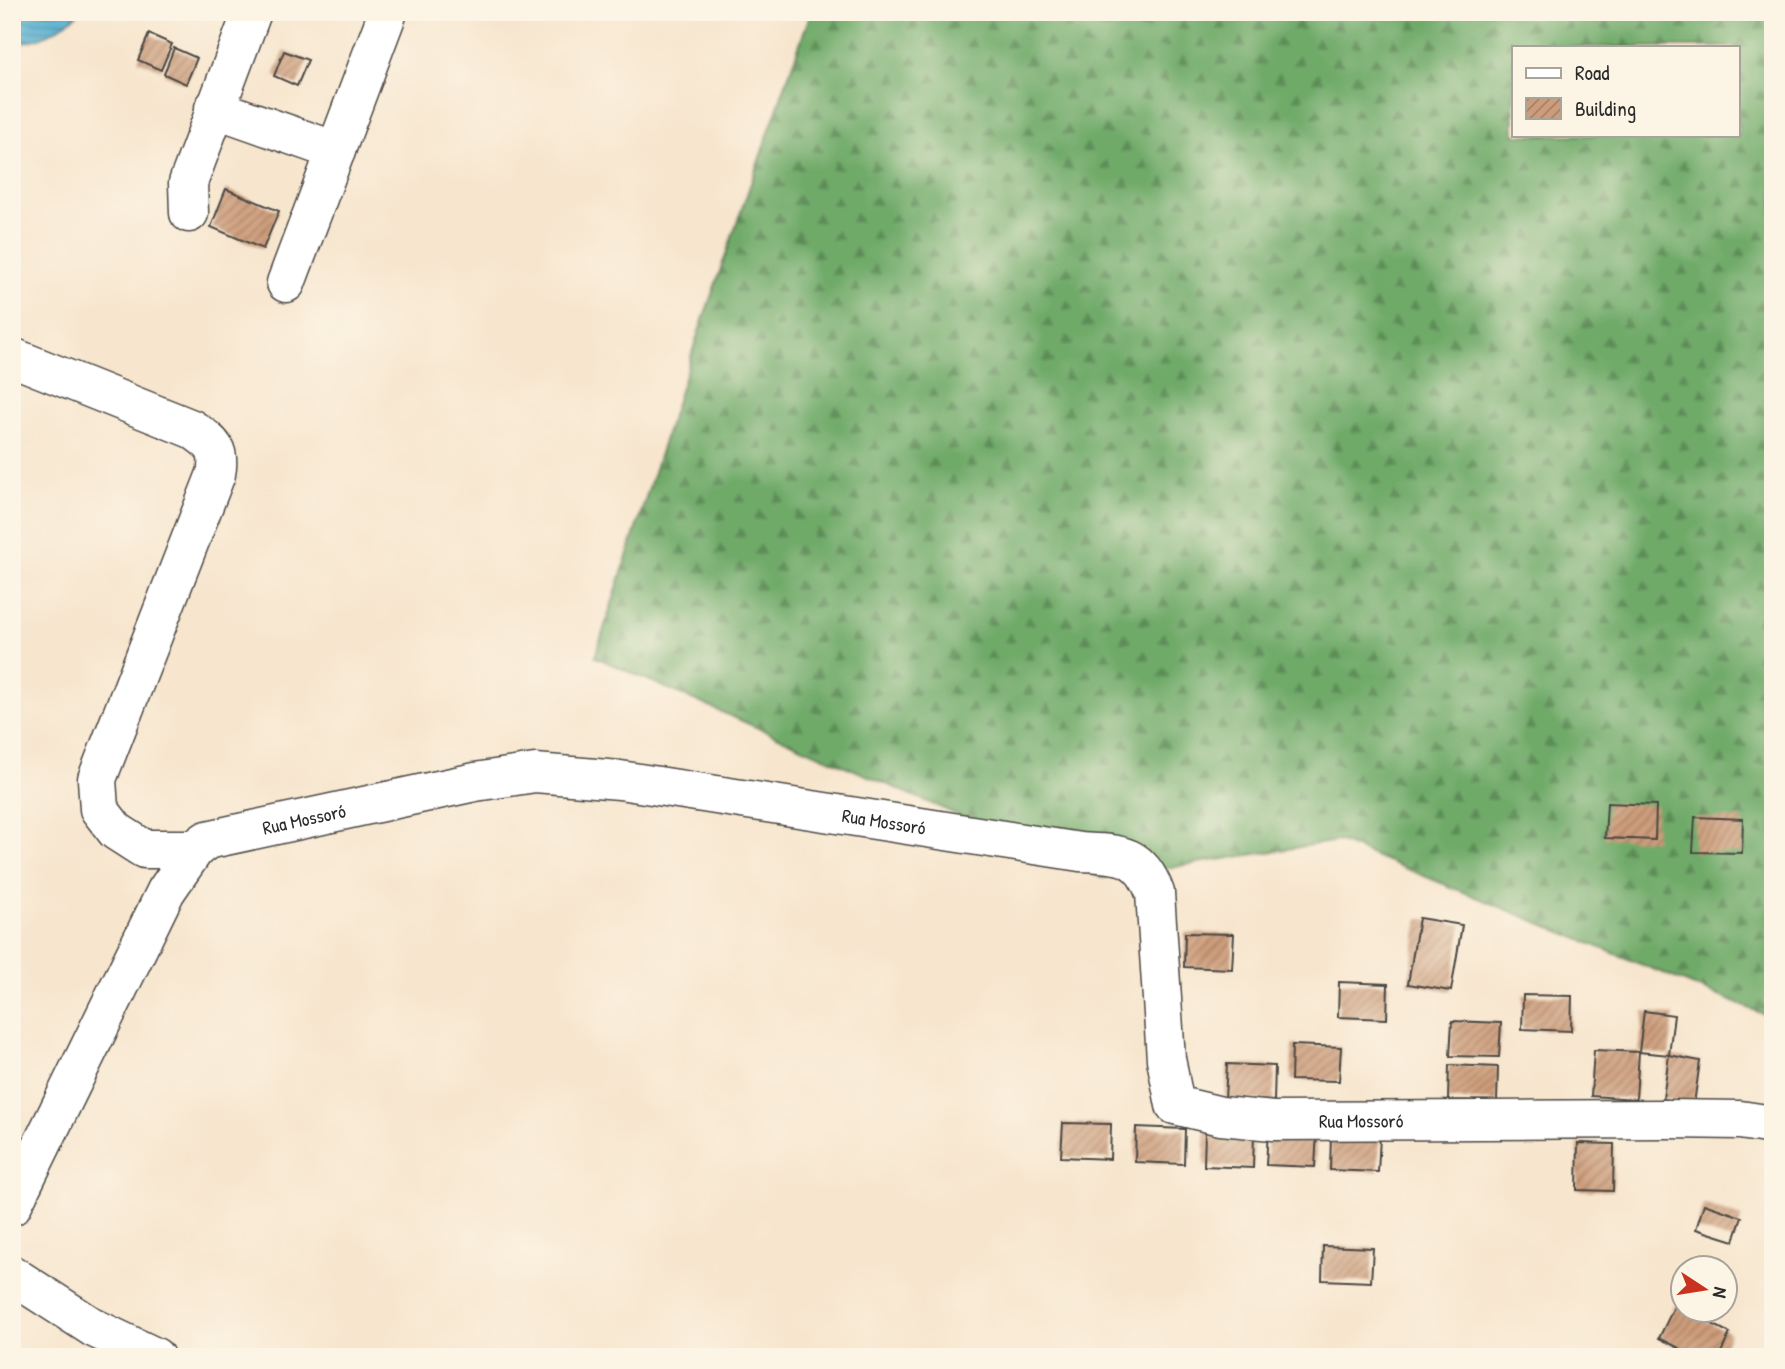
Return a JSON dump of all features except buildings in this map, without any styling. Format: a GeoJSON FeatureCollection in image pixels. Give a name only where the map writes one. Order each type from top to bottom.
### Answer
{"type":"FeatureCollection","features":[{"type":"Feature","properties":{"kind":"street"},"geometry":{"type":"LineString","coordinates":[[189,213],[188,183],[252,12]]}},
{"type":"Feature","properties":{"kind":"street"},"geometry":{"type":"LineString","coordinates":[[286,282],[388,12]]}},
{"type":"Feature","properties":{"kind":"street"},"geometry":{"type":"LineString","coordinates":[[214,108],[336,151]]}},
{"type":"Feature","properties":{"kind":"street"},"geometry":{"type":"LineString","coordinates":[[12,357],[192,429],[211,442],[219,458],[216,474],[97,779],[99,809],[116,831],[144,849],[195,849]]}},
{"type":"Feature","properties":{"kind":"street","name":"Rua Mossoró"},"geometry":{"type":"LineString","coordinates":[[195,849],[207,840],[220,837],[474,782],[535,773],[620,780],[1080,852],[1115,854],[1134,861],[1148,874],[1155,893],[1166,1059],[1175,1105],[1221,1116],[1273,1121],[1668,1119],[1740,1120],[1773,1125]]}},
{"type":"Feature","properties":{"kind":"street"},"geometry":{"type":"LineString","coordinates":[[12,1206],[166,891],[195,849]]}},
{"type":"Feature","properties":{"kind":"street"},"geometry":{"type":"LineString","coordinates":[[12,1275],[93,1328],[155,1357]]}},
{"type":"Feature","properties":{"kind":"green space"},"geometry":{"type":"Polygon","coordinates":[[[811,12],[1773,12],[1773,1018],[1338,841],[1102,878],[595,657],[699,331],[811,12]]]}},
{"type":"Feature","properties":{"kind":"water"},"geometry":{"type":"Polygon","coordinates":[[[12,12],[80,12],[49,34],[31,41],[12,43],[12,12]]]}}]}
